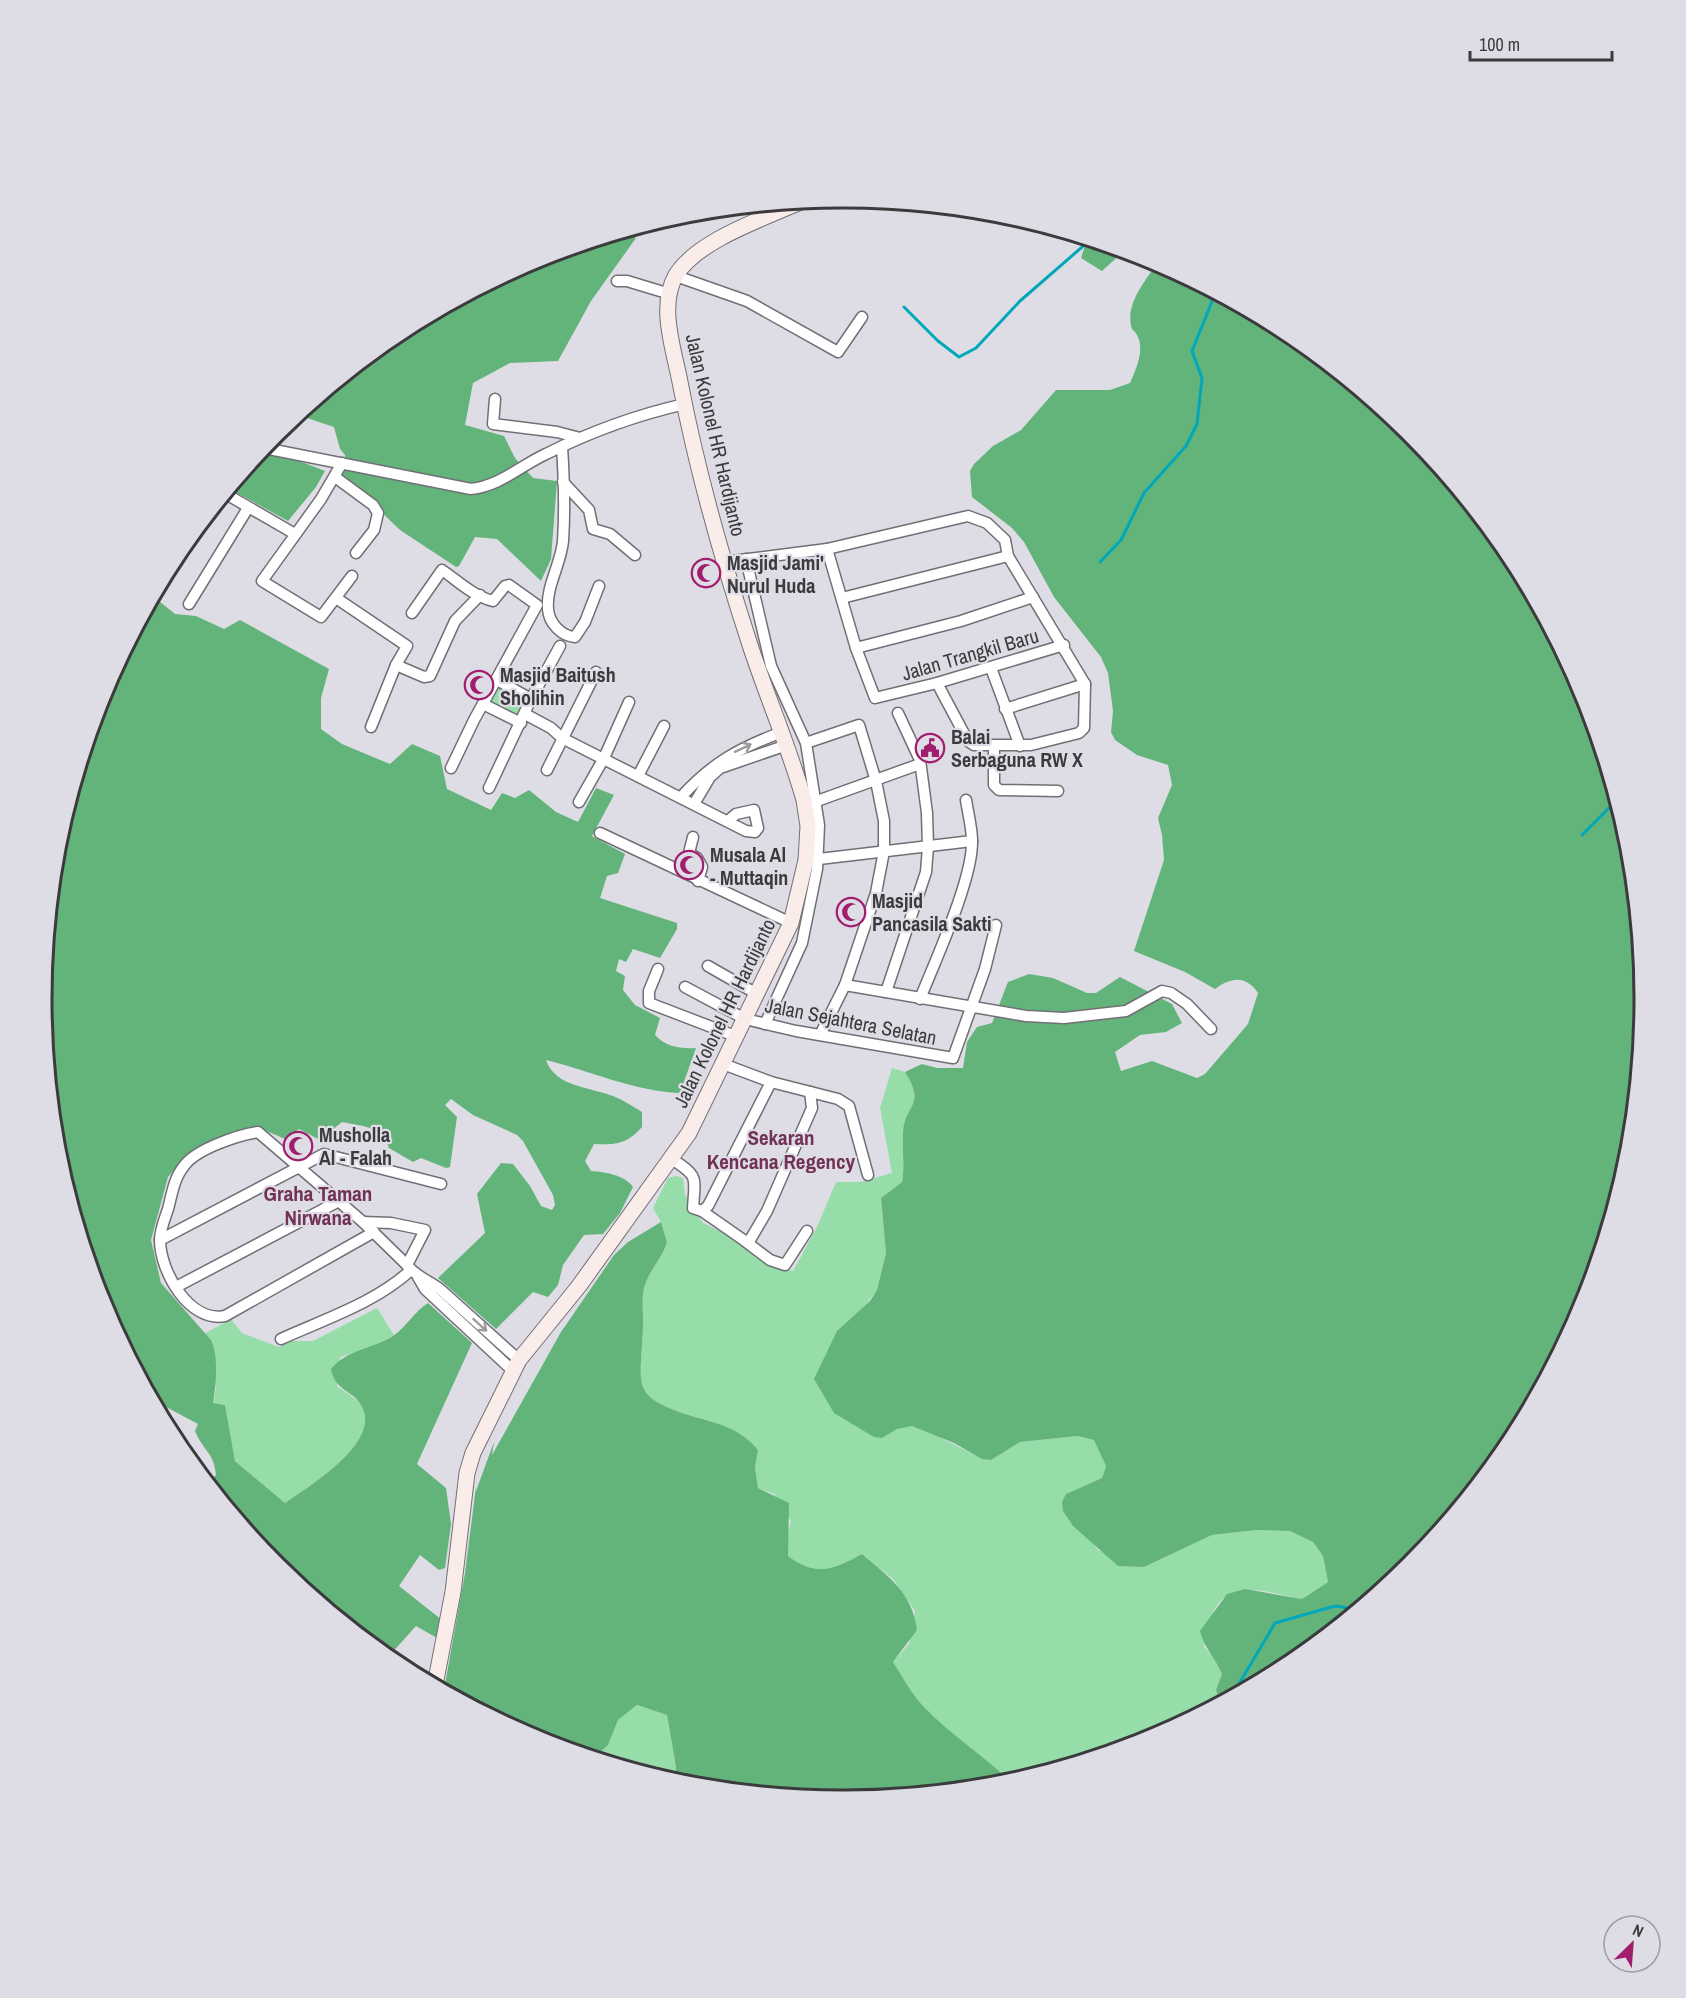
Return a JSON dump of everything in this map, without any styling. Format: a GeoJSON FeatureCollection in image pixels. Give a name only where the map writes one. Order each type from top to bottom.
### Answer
{"type":"FeatureCollection","features":[{"type":"Feature","properties":{"kind":"main road","name":"Jalan Kolonel HR Hardijanto"},"geometry":{"type":"LineString","coordinates":[[437,1677],[453,1592],[467,1473],[516,1365],[579,1286],[689,1133],[788,930],[803,875],[814,826],[724,562],[685,404],[668,318],[670,294],[676,276],[690,259],[709,246],[782,211]]}},
{"type":"Feature","properties":{"kind":"street"},"geometry":{"type":"LineString","coordinates":[[676,276],[747,301],[838,352],[862,317]]}},
{"type":"Feature","properties":{"kind":"street"},"geometry":{"type":"LineString","coordinates":[[617,281],[627,280],[670,294]]}},
{"type":"Feature","properties":{"kind":"street"},"geometry":{"type":"LineString","coordinates":[[495,399],[493,424],[557,432],[580,438]]}},
{"type":"Feature","properties":{"kind":"street"},"geometry":{"type":"LineString","coordinates":[[275,450],[471,489],[502,480],[580,438],[624,420],[685,404]]}},
{"type":"Feature","properties":{"kind":"street"},"geometry":{"type":"LineString","coordinates":[[562,447],[563,542],[549,589],[547,608],[552,623],[565,634],[575,637],[585,622],[599,586]]}},
{"type":"Feature","properties":{"kind":"street"},"geometry":{"type":"LineString","coordinates":[[342,463],[335,477],[261,581],[321,617],[352,576]]}},
{"type":"Feature","properties":{"kind":"street"},"geometry":{"type":"LineString","coordinates":[[335,477],[373,505],[378,513],[374,530],[356,553]]}},
{"type":"Feature","properties":{"kind":"street"},"geometry":{"type":"LineString","coordinates":[[563,483],[589,510],[593,530],[610,534],[635,555]]}},
{"type":"Feature","properties":{"kind":"street"},"geometry":{"type":"LineString","coordinates":[[232,498],[295,534]]}},
{"type":"Feature","properties":{"kind":"street"},"geometry":{"type":"LineString","coordinates":[[189,604],[248,508]]}},
{"type":"Feature","properties":{"kind":"street","name":"Jalan Trangkil Baru"},"geometry":{"type":"LineString","coordinates":[[724,562],[828,549],[968,516],[987,523],[1005,540],[1008,556],[1064,645],[991,668],[875,698],[856,648],[828,549]]}},
{"type":"Feature","properties":{"kind":"street"},"geometry":{"type":"LineString","coordinates":[[842,598],[1008,556]]}},
{"type":"Feature","properties":{"kind":"street"},"geometry":{"type":"LineString","coordinates":[[746,559],[771,666],[806,743],[817,801],[814,826],[819,859],[802,943],[765,1024]]}},
{"type":"Feature","properties":{"kind":"street"},"geometry":{"type":"LineString","coordinates":[[412,613],[442,570],[461,586],[493,601],[505,586],[509,585],[537,605],[451,768]]}},
{"type":"Feature","properties":{"kind":"street"},"geometry":{"type":"LineString","coordinates":[[396,665],[424,677],[430,676],[455,621],[480,595]]}},
{"type":"Feature","properties":{"kind":"street"},"geometry":{"type":"LineString","coordinates":[[856,648],[961,621],[1033,597]]}},
{"type":"Feature","properties":{"kind":"street"},"geometry":{"type":"LineString","coordinates":[[336,598],[407,646],[396,665],[372,727]]}},
{"type":"Feature","properties":{"kind":"street"},"geometry":{"type":"LineString","coordinates":[[937,683],[968,741],[974,745],[1030,745],[1083,731],[1086,717],[1085,684],[1064,645]]}},
{"type":"Feature","properties":{"kind":"street"},"geometry":{"type":"LineString","coordinates":[[489,788],[531,699],[560,646]]}},
{"type":"Feature","properties":{"kind":"street"},"geometry":{"type":"LineString","coordinates":[[991,668],[1020,746]]}},
{"type":"Feature","properties":{"kind":"street"},"geometry":{"type":"LineString","coordinates":[[547,770],[596,672]]}},
{"type":"Feature","properties":{"kind":"street"},"geometry":{"type":"LineString","coordinates":[[497,680],[531,699]]}},
{"type":"Feature","properties":{"kind":"street"},"geometry":{"type":"LineString","coordinates":[[1005,708],[1085,684]]}},
{"type":"Feature","properties":{"kind":"street"},"geometry":{"type":"LineString","coordinates":[[579,802],[604,758],[629,702]]}},
{"type":"Feature","properties":{"kind":"street"},"geometry":{"type":"LineString","coordinates":[[483,704],[551,728],[562,738],[729,820]]}},
{"type":"Feature","properties":{"kind":"street"},"geometry":{"type":"LineString","coordinates":[[886,992],[926,872],[928,847],[927,813],[920,764],[898,713]]}},
{"type":"Feature","properties":{"kind":"street"},"geometry":{"type":"LineString","coordinates":[[806,743],[859,725],[876,781],[884,820],[884,851],[876,893],[845,985],[820,1035]]}},
{"type":"Feature","properties":{"kind":"street"},"geometry":{"type":"LineString","coordinates":[[638,776],[664,726]]}},
{"type":"Feature","properties":{"kind":"street"},"geometry":{"type":"LineString","coordinates":[[681,797],[739,749],[784,739]]}},
{"type":"Feature","properties":{"kind":"street"},"geometry":{"type":"LineString","coordinates":[[994,746],[994,785],[999,790],[1058,791]]}},
{"type":"Feature","properties":{"kind":"street"},"geometry":{"type":"LineString","coordinates":[[817,801],[920,764]]}},
{"type":"Feature","properties":{"kind":"street"},"geometry":{"type":"LineString","coordinates":[[694,804],[705,777]]}},
{"type":"Feature","properties":{"kind":"street"},"geometry":{"type":"LineString","coordinates":[[920,999],[961,890],[972,841],[966,800]]}},
{"type":"Feature","properties":{"kind":"street"},"geometry":{"type":"LineString","coordinates":[[600,833],[698,881],[788,930],[802,943]]}},
{"type":"Feature","properties":{"kind":"street"},"geometry":{"type":"LineString","coordinates":[[693,837],[689,853],[697,858],[702,867],[698,881]]}},
{"type":"Feature","properties":{"kind":"street"},"geometry":{"type":"LineString","coordinates":[[819,859],[972,841]]}},
{"type":"Feature","properties":{"kind":"street","name":"Jalan Sejahtera Selatan"},"geometry":{"type":"LineString","coordinates":[[685,987],[745,1019],[820,1035],[953,1058],[985,969],[996,925]]}},
{"type":"Feature","properties":{"kind":"street"},"geometry":{"type":"LineString","coordinates":[[708,966],[758,994]]}},
{"type":"Feature","properties":{"kind":"street"},"geometry":{"type":"LineString","coordinates":[[658,969],[649,991],[649,1003],[735,1036]]}},
{"type":"Feature","properties":{"kind":"street"},"geometry":{"type":"LineString","coordinates":[[845,985],[1026,1017],[1064,1018],[1126,1011],[1162,992],[1171,993],[1187,1004],[1211,1029]]}},
{"type":"Feature","properties":{"kind":"street"},"geometry":{"type":"LineString","coordinates":[[723,1064],[771,1082],[838,1099],[849,1106],[868,1175]]}},
{"type":"Feature","properties":{"kind":"street"},"geometry":{"type":"LineString","coordinates":[[702,1211],[708,1206],[771,1082]]}},
{"type":"Feature","properties":{"kind":"street"},"geometry":{"type":"LineString","coordinates":[[745,1241],[750,1240],[766,1211],[812,1108],[810,1092]]}},
{"type":"Feature","properties":{"kind":"street"},"geometry":{"type":"LineString","coordinates":[[374,1232],[225,1316],[216,1317],[198,1312],[176,1287],[165,1262],[159,1240],[173,1188],[185,1164],[228,1140],[258,1132],[302,1167],[374,1232],[412,1271],[425,1289],[453,1309],[516,1365]]}},
{"type":"Feature","properties":{"kind":"street"},"geometry":{"type":"LineString","coordinates":[[159,1240],[326,1154],[441,1184]]}},
{"type":"Feature","properties":{"kind":"street"},"geometry":{"type":"LineString","coordinates":[[672,1159],[693,1173],[695,1179],[693,1208],[702,1211],[770,1260],[785,1265],[807,1231]]}},
{"type":"Feature","properties":{"kind":"street"},"geometry":{"type":"LineString","coordinates":[[176,1287],[339,1202]]}},
{"type":"Feature","properties":{"kind":"street"},"geometry":{"type":"LineString","coordinates":[[281,1339],[387,1289],[412,1271],[424,1230],[391,1222],[363,1222]]}},
{"type":"Feature","properties":{"kind":"green space"},"geometry":{"type":"Polygon","coordinates":[[[634,236],[636,238],[591,301],[558,361],[510,363],[473,383],[465,425],[504,436],[515,458],[533,478],[557,481],[551,559],[541,581],[497,539],[475,537],[459,566],[456,567],[400,530],[343,475],[345,455],[340,449],[334,427],[308,418],[362,372],[448,314],[540,269],[589,250],[634,236]]]}},
{"type":"Feature","properties":{"kind":"green space"},"geometry":{"type":"Polygon","coordinates":[[[1085,246],[1117,258],[1102,271],[1081,258],[1085,246]]]}},
{"type":"Feature","properties":{"kind":"green space"},"geometry":{"type":"Polygon","coordinates":[[[1151,271],[1238,314],[1282,342],[1324,372],[1402,440],[1470,518],[1528,604],[1552,649],[1592,745],[1607,794],[1618,845],[1627,896],[1632,947],[1634,999],[1632,1051],[1627,1102],[1607,1204],[1592,1253],[1573,1302],[1528,1394],[1470,1480],[1402,1558],[1324,1626],[1282,1656],[1218,1695],[1216,1690],[1222,1674],[1200,1631],[1227,1594],[1245,1589],[1302,1599],[1328,1582],[1323,1556],[1313,1542],[1290,1531],[1256,1530],[1212,1535],[1144,1567],[1118,1566],[1073,1526],[1063,1511],[1062,1502],[1066,1494],[1102,1478],[1106,1466],[1094,1440],[1078,1436],[1020,1442],[991,1460],[982,1459],[954,1443],[912,1426],[897,1429],[882,1438],[874,1437],[834,1413],[814,1379],[837,1331],[870,1301],[877,1290],[886,1253],[881,1198],[902,1182],[904,1124],[914,1099],[911,1083],[905,1072],[922,1064],[937,1068],[963,1068],[967,1042],[977,1027],[992,1023],[1008,982],[1029,974],[1053,978],[1087,993],[1096,993],[1120,977],[1172,1004],[1182,1023],[1166,1032],[1140,1035],[1115,1052],[1121,1071],[1152,1061],[1197,1078],[1205,1074],[1248,1024],[1258,993],[1248,983],[1238,980],[1232,980],[1215,989],[1185,972],[1134,951],[1164,860],[1158,818],[1172,785],[1168,765],[1137,755],[1115,740],[1111,732],[1113,711],[1108,673],[1101,657],[1054,597],[1024,542],[1012,528],[972,497],[970,471],[974,464],[993,446],[1021,430],[1056,390],[1110,390],[1130,383],[1140,355],[1139,341],[1130,320],[1131,311],[1151,271]]]}},
{"type":"Feature","properties":{"kind":"green space"},"geometry":{"type":"Polygon","coordinates":[[[279,445],[284,455],[325,471],[316,487],[288,521],[237,493],[279,445]]]}},
{"type":"Feature","properties":{"kind":"green space"},"geometry":{"type":"Polygon","coordinates":[[[160,602],[175,614],[196,616],[224,629],[240,620],[329,669],[321,698],[321,729],[342,744],[390,764],[412,744],[440,756],[447,789],[491,810],[502,793],[515,798],[529,790],[556,812],[578,822],[596,788],[614,795],[592,836],[625,854],[618,873],[607,876],[600,898],[677,923],[677,929],[660,958],[633,949],[626,962],[619,959],[616,971],[625,976],[623,990],[635,1005],[660,1018],[655,1035],[674,1046],[696,1048],[680,1093],[629,1085],[546,1060],[557,1076],[565,1081],[613,1096],[642,1112],[642,1127],[637,1133],[621,1142],[594,1144],[585,1161],[591,1171],[620,1177],[633,1187],[620,1213],[603,1234],[584,1235],[563,1265],[558,1285],[548,1297],[533,1292],[496,1329],[438,1278],[485,1233],[477,1194],[501,1163],[513,1164],[530,1186],[541,1206],[552,1210],[555,1205],[553,1195],[523,1141],[517,1135],[473,1115],[451,1099],[445,1105],[457,1117],[450,1167],[446,1168],[421,1158],[413,1162],[389,1148],[386,1140],[377,1131],[342,1122],[320,1140],[299,1129],[285,1139],[262,1129],[183,1159],[168,1177],[151,1240],[161,1283],[211,1340],[214,1347],[216,1379],[213,1403],[225,1405],[235,1461],[285,1503],[339,1462],[352,1449],[361,1435],[365,1421],[362,1407],[333,1377],[331,1369],[337,1362],[352,1353],[393,1336],[428,1303],[472,1343],[417,1464],[446,1488],[451,1524],[445,1568],[439,1570],[420,1555],[399,1586],[442,1620],[437,1638],[416,1626],[395,1650],[322,1593],[284,1558],[216,1480],[211,1456],[195,1431],[198,1424],[166,1407],[158,1394],[134,1349],[94,1253],[79,1204],[68,1153],[59,1102],[54,1051],[52,999],[54,947],[59,896],[79,794],[94,745],[113,696],[134,649],[160,602]]]}},
{"type":"Feature","properties":{"kind":"green space"},"geometry":{"type":"Polygon","coordinates":[[[497,687],[527,702],[519,717],[489,702],[497,687]]]}},
{"type":"Feature","properties":{"kind":"green space"},"geometry":{"type":"Polygon","coordinates":[[[892,1068],[905,1072],[914,1092],[914,1099],[903,1135],[902,1182],[881,1198],[886,1253],[877,1290],[864,1307],[858,1425],[874,1437],[909,1426],[916,1427],[991,1460],[1020,1442],[1078,1436],[1095,1440],[1106,1466],[1102,1478],[1066,1494],[1073,1526],[1087,1536],[1098,1550],[1144,1567],[1212,1535],[1256,1530],[1290,1531],[1313,1542],[1323,1556],[1328,1582],[1302,1599],[1244,1590],[1223,1598],[1216,1607],[1208,1627],[1204,1647],[1216,1659],[1222,1674],[1216,1690],[1218,1695],[1146,1729],[1097,1748],[1048,1763],[1001,1773],[926,1710],[903,1680],[893,1662],[909,1644],[915,1611],[893,1579],[862,1554],[825,1569],[808,1567],[788,1556],[787,1538],[791,1521],[774,1494],[758,1488],[755,1468],[758,1450],[730,1428],[658,1403],[643,1387],[641,1364],[644,1288],[667,1242],[661,1222],[653,1208],[668,1178],[676,1176],[683,1178],[685,1195],[703,1223],[749,1245],[768,1261],[793,1271],[817,1227],[836,1182],[860,1182],[892,1173],[880,1108],[892,1068]]]}},
{"type":"Feature","properties":{"kind":"green space"},"geometry":{"type":"Polygon","coordinates":[[[661,1222],[667,1242],[648,1277],[643,1293],[641,1377],[643,1387],[658,1403],[730,1428],[758,1450],[755,1468],[758,1488],[789,1503],[788,1556],[808,1567],[825,1569],[862,1554],[898,1586],[910,1605],[917,1630],[893,1662],[925,1708],[1001,1773],[946,1783],[843,1790],[740,1783],[676,1771],[667,1715],[637,1705],[618,1720],[608,1745],[601,1752],[540,1729],[493,1708],[445,1682],[465,1573],[476,1487],[476,1491],[494,1442],[492,1455],[561,1332],[614,1255],[628,1242],[661,1222]]]}},
{"type":"Feature","properties":{"kind":"green space"},"geometry":{"type":"Polygon","coordinates":[[[377,1308],[394,1335],[375,1346],[340,1357],[337,1386],[362,1407],[365,1421],[361,1435],[352,1449],[339,1462],[285,1503],[235,1461],[225,1405],[213,1403],[216,1388],[204,1334],[231,1319],[242,1333],[279,1347],[288,1341],[313,1341],[377,1308]]]}},
{"type":"Feature","properties":{"kind":"green space"},"geometry":{"type":"Polygon","coordinates":[[[637,1705],[667,1715],[676,1771],[601,1752],[608,1745],[618,1720],[637,1705]]]}},
{"type":"Feature","properties":{"kind":"waterway"},"geometry":{"type":"LineString","coordinates":[[904,307],[938,341],[959,357],[976,348],[1020,301],[1083,246]]}},
{"type":"Feature","properties":{"kind":"waterway"},"geometry":{"type":"LineString","coordinates":[[1100,562],[1121,540],[1144,493],[1186,446],[1197,424],[1202,378],[1192,351],[1212,300]]}},
{"type":"Feature","properties":{"kind":"waterway"},"geometry":{"type":"LineString","coordinates":[[1582,835],[1610,807]]}},
{"type":"Feature","properties":{"kind":"waterway"},"geometry":{"type":"LineString","coordinates":[[1239,1683],[1275,1623],[1335,1606],[1346,1608]]}},
{"type":"Feature","properties":{"kind":"place","name":"Masjid Jami' Nurul Huda"},"geometry":{"type":"Point","coordinates":[706,573]}},
{"type":"Feature","properties":{"kind":"place","name":"Masjid Baitush Sholihin"},"geometry":{"type":"Point","coordinates":[479,685]}},
{"type":"Feature","properties":{"kind":"place","name":"Balai Serbaguna RW X"},"geometry":{"type":"Point","coordinates":[930,748]}},
{"type":"Feature","properties":{"kind":"place","name":"Musala Al - Muttaqin"},"geometry":{"type":"Point","coordinates":[689,865]}},
{"type":"Feature","properties":{"kind":"place","name":"Masjid Pancasila Sakti"},"geometry":{"type":"Point","coordinates":[851,912]}},
{"type":"Feature","properties":{"kind":"place","name":"Musholla Al - Falah"},"geometry":{"type":"Point","coordinates":[298,1146]}},
{"type":"Feature","properties":{"kind":"district","name":"Sekaran Kencana Regency"},"geometry":{"type":"Point","coordinates":[781,1149]}},
{"type":"Feature","properties":{"kind":"district","name":"Graha Taman Nirwana"},"geometry":{"type":"Point","coordinates":[318,1205]}}]}
